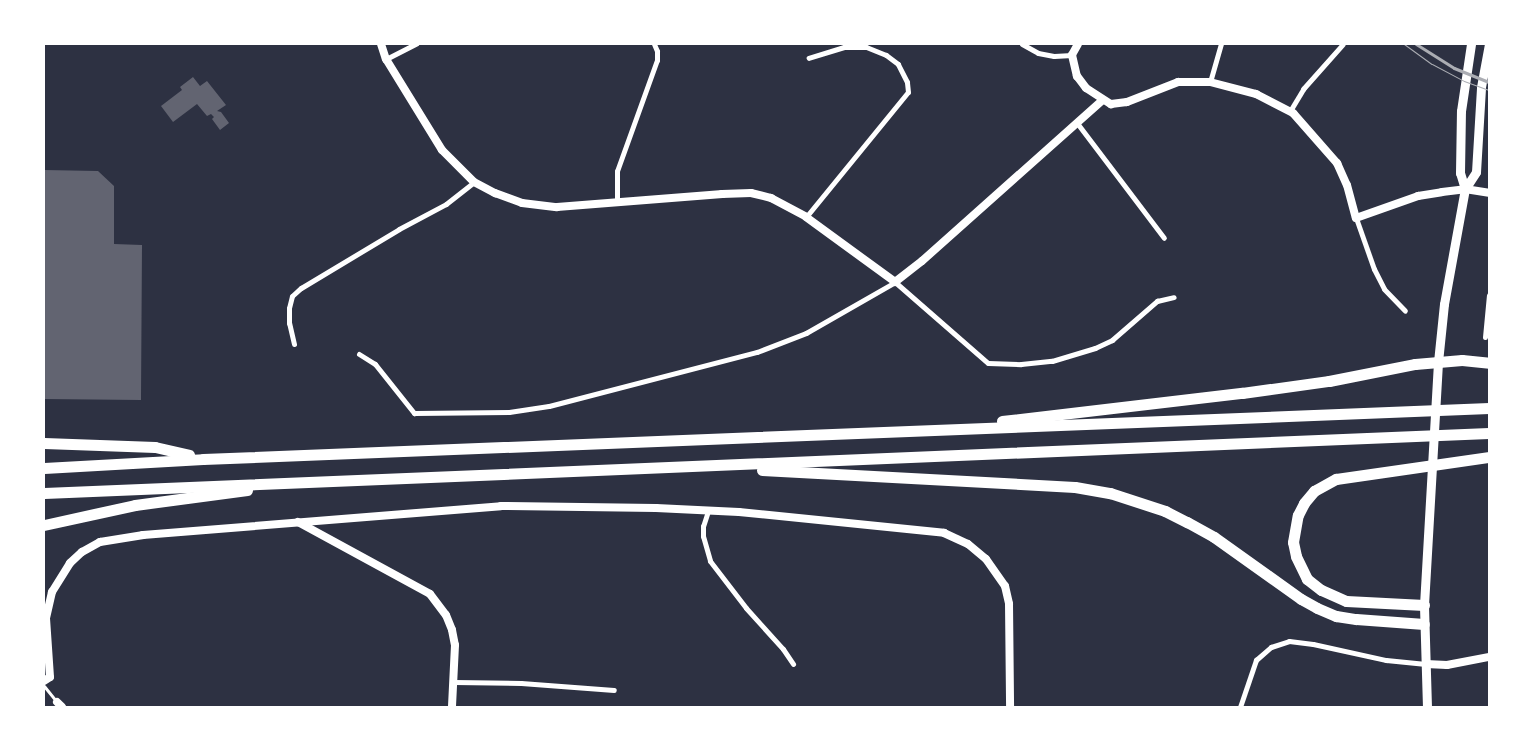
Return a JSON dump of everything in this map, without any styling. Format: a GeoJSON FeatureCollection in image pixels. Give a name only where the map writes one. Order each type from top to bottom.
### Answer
{"type":"FeatureCollection","features":[{"type":"Feature","properties":{"kind":"highway"},"geometry":{"type":"LineString","coordinates":[[900,431],[1242,393],[1329,381],[1415,364],[1462,360],[1489,363]]}},
{"type":"Feature","properties":{"kind":"highway"},"geometry":{"type":"LineString","coordinates":[[44,468],[203,459],[1489,408]]}},
{"type":"Feature","properties":{"kind":"highway"},"geometry":{"type":"LineString","coordinates":[[44,493],[1489,433]]}},
{"type":"Feature","properties":{"kind":"highway"},"geometry":{"type":"LineString","coordinates":[[44,443],[155,448],[203,459]]}},
{"type":"Feature","properties":{"kind":"highway"},"geometry":{"type":"LineString","coordinates":[[1424,605],[1346,601],[1321,590],[1307,579],[1296,556],[1293,542],[1298,515],[1314,491],[1336,479],[1489,457]]}},
{"type":"Feature","properties":{"kind":"highway"},"geometry":{"type":"LineString","coordinates":[[706,466],[1075,487],[1110,494],[1165,511],[1214,536],[1317,608],[1336,616],[1424,624]]}},
{"type":"Feature","properties":{"kind":"highway"},"geometry":{"type":"LineString","coordinates":[[44,524],[135,505],[313,481]]}},
{"type":"Feature","properties":{"kind":"main road"},"geometry":{"type":"LineString","coordinates":[[1465,189],[1460,173],[1461,112],[1465,73],[1471,44]]}},
{"type":"Feature","properties":{"kind":"main road"},"geometry":{"type":"LineString","coordinates":[[1428,707],[1424,605],[1438,362],[1444,304],[1465,189],[1476,172],[1481,87],[1489,44]]}},
{"type":"Feature","properties":{"kind":"street"},"geometry":{"type":"LineString","coordinates":[[381,44],[386,59],[442,150],[474,182],[495,193],[536,206],[563,207],[751,194],[771,198],[806,217],[895,282],[988,363],[1021,364],[1052,361],[1095,348],[1112,340],[1157,301],[1174,297]]}},
{"type":"Feature","properties":{"kind":"street"},"geometry":{"type":"LineString","coordinates":[[386,59],[416,44]]}},
{"type":"Feature","properties":{"kind":"street"},"geometry":{"type":"LineString","coordinates":[[617,202],[616,171],[657,60],[657,51],[654,44]]}},
{"type":"Feature","properties":{"kind":"street"},"geometry":{"type":"LineString","coordinates":[[1022,44],[1038,53],[1072,55]]}},
{"type":"Feature","properties":{"kind":"street"},"geometry":{"type":"LineString","coordinates":[[1078,44],[1072,55],[1077,76],[1086,88],[1111,104],[1127,102],[1178,82],[1210,82],[1256,94],[1290,111],[1304,123],[1337,163],[1348,185],[1356,218],[1371,263],[1384,289],[1405,311]]}},
{"type":"Feature","properties":{"kind":"street"},"geometry":{"type":"LineString","coordinates":[[1210,82],[1221,44]]}},
{"type":"Feature","properties":{"kind":"street"},"geometry":{"type":"LineString","coordinates":[[1290,111],[1303,89],[1343,44]]}},
{"type":"Feature","properties":{"kind":"street"},"geometry":{"type":"LineString","coordinates":[[806,217],[908,92],[907,82],[898,64],[886,55],[866,47],[844,47],[809,58]]}},
{"type":"Feature","properties":{"kind":"street"},"geometry":{"type":"LineString","coordinates":[[359,354],[375,364],[414,412],[509,412],[549,406],[758,352],[802,335],[895,282],[922,261],[1103,100]]}},
{"type":"Feature","properties":{"kind":"street"},"geometry":{"type":"LineString","coordinates":[[1077,123],[1164,238]]}},
{"type":"Feature","properties":{"kind":"street"},"geometry":{"type":"LineString","coordinates":[[294,344],[289,322],[289,308],[292,296],[301,288],[399,229],[446,204],[474,182]]}},
{"type":"Feature","properties":{"kind":"street"},"geometry":{"type":"LineString","coordinates":[[1356,218],[1418,196],[1465,189],[1489,194]]}},
{"type":"Feature","properties":{"kind":"street"},"geometry":{"type":"LineString","coordinates":[[1485,338],[1489,295]]}},
{"type":"Feature","properties":{"kind":"street"},"geometry":{"type":"LineString","coordinates":[[44,681],[50,677],[46,618],[52,592],[70,563],[89,548],[115,538],[501,506],[656,508],[708,511],[944,533],[968,544],[986,559],[1005,586],[1009,604],[1010,707]]}},
{"type":"Feature","properties":{"kind":"street"},"geometry":{"type":"LineString","coordinates":[[708,511],[703,526],[703,536],[710,561],[746,608],[783,649],[793,664]]}},
{"type":"Feature","properties":{"kind":"street"},"geometry":{"type":"LineString","coordinates":[[298,522],[430,594],[446,614],[452,630],[454,682],[452,707]]}},
{"type":"Feature","properties":{"kind":"street"},"geometry":{"type":"LineString","coordinates":[[1240,707],[1256,660],[1271,646],[1289,641],[1313,644],[1386,660],[1426,664],[1447,665],[1489,657]]}},
{"type":"Feature","properties":{"kind":"street"},"geometry":{"type":"LineString","coordinates":[[454,682],[521,683],[614,690]]}},
{"type":"Feature","properties":{"kind":"lane"},"geometry":{"type":"LineString","coordinates":[[44,686],[59,705]]}},
{"type":"Feature","properties":{"kind":"building"},"geometry":{"type":"Polygon","coordinates":[[[193,77],[200,86],[207,81],[226,105],[217,111],[221,112],[229,123],[220,130],[212,119],[214,117],[211,114],[207,116],[197,104],[173,122],[161,106],[182,90],[180,87],[193,77]]]}},
{"type":"Feature","properties":{"kind":"building"},"geometry":{"type":"Polygon","coordinates":[[[44,170],[98,171],[114,186],[114,244],[142,245],[141,400],[44,399],[44,170]]]}},
{"type":"Feature","properties":{"kind":"tram line"},"geometry":{"type":"LineString","coordinates":[[1404,44],[1432,64],[1464,81],[1489,90]]}},
{"type":"Feature","properties":{"kind":"railway"},"geometry":{"type":"LineString","coordinates":[[1416,44],[1454,68],[1489,82]]}}]}
